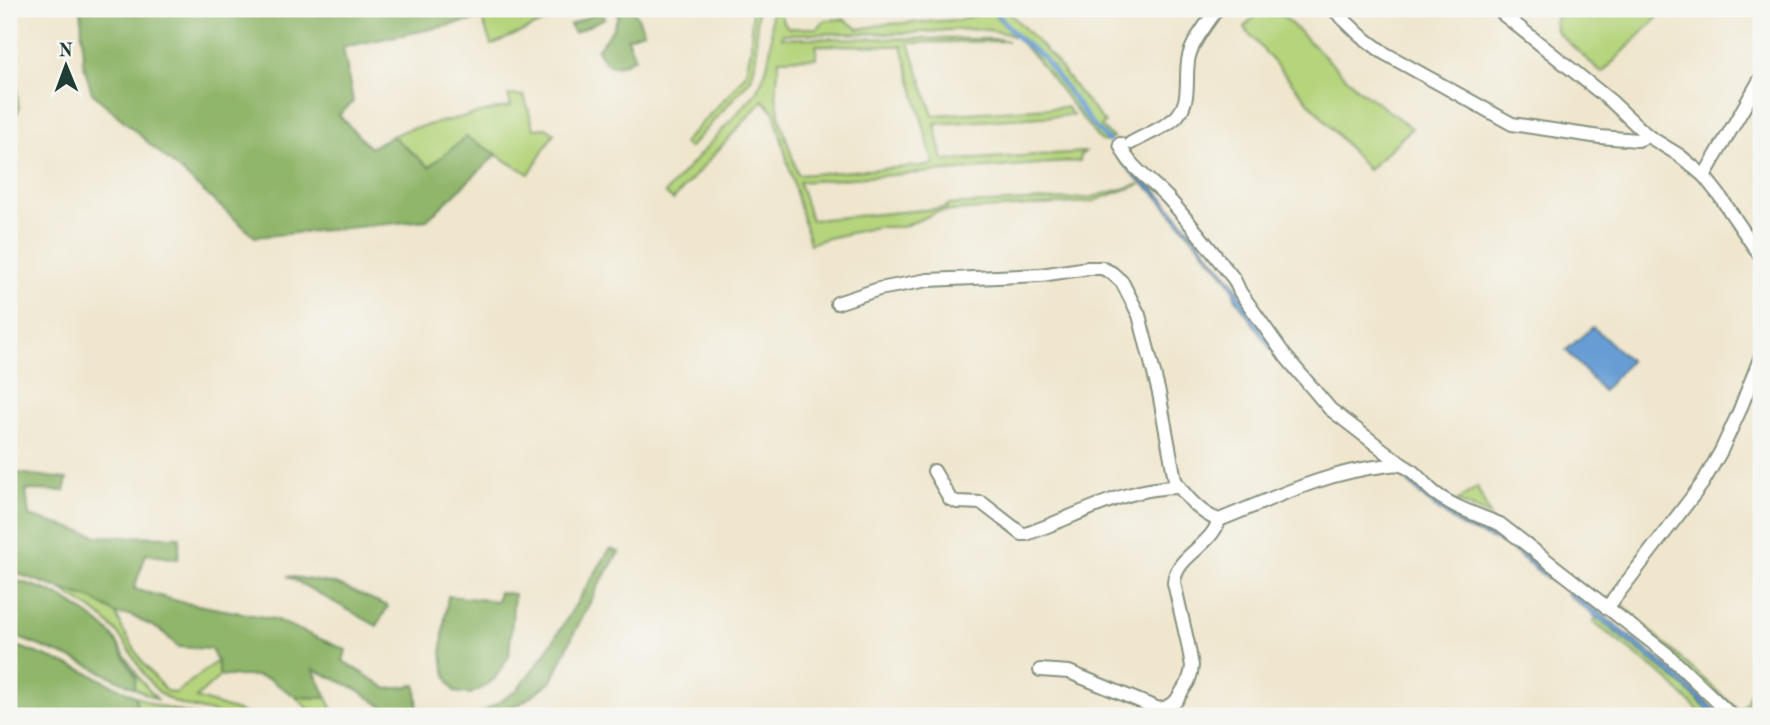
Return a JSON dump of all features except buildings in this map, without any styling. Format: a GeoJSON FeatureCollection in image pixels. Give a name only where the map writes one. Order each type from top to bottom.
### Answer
{"type":"FeatureCollection","features":[{"type":"Feature","properties":{"kind":"street"},"geometry":{"type":"LineString","coordinates":[[1217,9],[1190,54],[1188,90],[1180,114],[1125,143],[1122,149],[1143,176],[1167,197],[1220,261],[1286,357],[1330,409],[1398,459],[1436,494],[1500,524],[1667,654],[1732,716]]}},
{"type":"Feature","properties":{"kind":"street"},"geometry":{"type":"LineString","coordinates":[[1333,9],[1384,53],[1512,124],[1600,137],[1637,140],[1648,136]]}},
{"type":"Feature","properties":{"kind":"street"},"geometry":{"type":"LineString","coordinates":[[1499,9],[1612,102],[1648,136],[1679,155],[1703,176],[1761,257]]}},
{"type":"Feature","properties":{"kind":"street"},"geometry":{"type":"LineString","coordinates":[[1703,176],[1761,78]]}},
{"type":"Feature","properties":{"kind":"street"},"geometry":{"type":"LineString","coordinates":[[837,303],[880,289],[929,280],[1041,275],[1102,268],[1122,282],[1139,315],[1159,393],[1175,480],[1211,518],[1219,520],[1341,474],[1366,468],[1404,466]]}},
{"type":"Feature","properties":{"kind":"street"},"geometry":{"type":"LineString","coordinates":[[1607,608],[1702,484],[1726,441],[1761,356]]}},
{"type":"Feature","properties":{"kind":"street"},"geometry":{"type":"LineString","coordinates":[[934,471],[950,499],[957,502],[982,503],[1022,534],[1052,525],[1103,502],[1156,489],[1179,487]]}},
{"type":"Feature","properties":{"kind":"street"},"geometry":{"type":"LineString","coordinates":[[1040,670],[1069,672],[1159,709],[1176,701],[1188,682],[1192,666],[1174,573],[1216,530],[1219,520]]}},
{"type":"Feature","properties":{"kind":"green space"},"geometry":{"type":"Polygon","coordinates":[[[81,9],[516,9],[514,12],[343,47],[353,102],[339,115],[370,148],[392,136],[429,167],[466,137],[497,154],[427,220],[255,237],[92,93],[83,62],[81,9]]]}},
{"type":"Feature","properties":{"kind":"green space"},"geometry":{"type":"Polygon","coordinates":[[[516,9],[575,9],[491,45],[482,18],[514,12],[516,9]]]}},
{"type":"Feature","properties":{"kind":"green space"},"geometry":{"type":"Polygon","coordinates":[[[612,9],[634,9],[644,31],[627,38],[635,58],[617,66],[605,62],[597,50],[619,15],[612,9]]]}},
{"type":"Feature","properties":{"kind":"green space"},"geometry":{"type":"Polygon","coordinates":[[[752,9],[757,9],[756,60],[751,79],[689,148],[683,143],[746,73],[751,49],[752,9]]]}},
{"type":"Feature","properties":{"kind":"green space"},"geometry":{"type":"Polygon","coordinates":[[[770,9],[779,9],[783,22],[789,28],[817,28],[825,20],[843,19],[859,29],[886,24],[958,20],[984,13],[981,9],[990,9],[1015,37],[989,30],[962,29],[908,33],[783,34],[782,38],[1008,41],[909,43],[933,115],[1066,107],[1073,115],[935,124],[943,161],[1085,152],[1080,161],[799,182],[811,220],[946,208],[947,205],[1088,198],[1141,184],[1091,202],[937,212],[903,227],[877,227],[810,244],[774,112],[763,100],[673,200],[665,193],[754,95],[770,54],[770,9]],[[816,45],[816,58],[779,59],[776,94],[780,119],[798,175],[934,165],[902,46],[816,45]]]}},
{"type":"Feature","properties":{"kind":"green space"},"geometry":{"type":"Polygon","coordinates":[[[994,9],[1006,9],[1053,58],[1105,123],[1101,127],[1113,138],[1110,140],[1093,124],[1045,57],[1019,37],[994,9]]]}},
{"type":"Feature","properties":{"kind":"green space"},"geometry":{"type":"Polygon","coordinates":[[[1563,9],[1654,9],[1657,18],[1602,73],[1556,31],[1555,21],[1563,9]]]}},
{"type":"Feature","properties":{"kind":"green space"},"geometry":{"type":"Polygon","coordinates":[[[601,11],[605,18],[574,33],[570,25],[601,11]]]}},
{"type":"Feature","properties":{"kind":"green space"},"geometry":{"type":"Polygon","coordinates":[[[1258,14],[1281,14],[1358,89],[1412,128],[1368,170],[1245,29],[1258,14]]]}},
{"type":"Feature","properties":{"kind":"green space"},"geometry":{"type":"Polygon","coordinates":[[[9,33],[19,109],[9,125],[9,33]]]}},
{"type":"Feature","properties":{"kind":"green space"},"geometry":{"type":"Polygon","coordinates":[[[1017,39],[1043,59],[1092,126],[1109,142],[1096,136],[1036,58],[1017,39]]]}},
{"type":"Feature","properties":{"kind":"green space"},"geometry":{"type":"Polygon","coordinates":[[[508,95],[524,96],[534,129],[546,128],[554,133],[529,174],[467,138],[429,167],[392,136],[406,130],[511,106],[508,95]]]}},
{"type":"Feature","properties":{"kind":"green space"},"geometry":{"type":"Polygon","coordinates":[[[9,472],[67,479],[64,491],[26,490],[29,516],[98,536],[180,537],[178,559],[146,554],[134,589],[181,602],[274,619],[346,650],[343,661],[388,689],[416,685],[418,713],[422,716],[396,716],[357,689],[313,669],[327,698],[296,697],[269,679],[255,676],[220,676],[211,649],[178,647],[162,631],[130,615],[116,614],[94,600],[9,571],[9,472]]]}},
{"type":"Feature","properties":{"kind":"green space"},"geometry":{"type":"Polygon","coordinates":[[[1477,487],[1490,516],[1457,501],[1477,487]]]}},
{"type":"Feature","properties":{"kind":"green space"},"geometry":{"type":"Polygon","coordinates":[[[610,549],[619,552],[600,583],[552,681],[520,704],[514,705],[508,716],[481,716],[516,691],[545,654],[610,549]]]}},
{"type":"Feature","properties":{"kind":"green space"},"geometry":{"type":"Polygon","coordinates":[[[287,576],[336,584],[388,606],[377,626],[287,576]]]}},
{"type":"Feature","properties":{"kind":"green space"},"geometry":{"type":"Polygon","coordinates":[[[9,578],[51,592],[103,626],[114,638],[136,677],[134,688],[86,664],[9,634],[9,578]]]}},
{"type":"Feature","properties":{"kind":"green space"},"geometry":{"type":"Polygon","coordinates":[[[60,589],[94,600],[116,614],[143,663],[166,691],[176,693],[217,661],[220,676],[196,698],[247,716],[203,710],[174,702],[164,696],[147,678],[112,627],[94,611],[60,589]]]}},
{"type":"Feature","properties":{"kind":"green space"},"geometry":{"type":"Polygon","coordinates":[[[499,592],[514,594],[509,656],[495,678],[484,687],[470,694],[455,692],[444,670],[442,646],[448,596],[497,601],[499,592]]]}},
{"type":"Feature","properties":{"kind":"green space"},"geometry":{"type":"Polygon","coordinates":[[[1620,597],[1625,608],[1739,711],[1745,705],[1761,669],[1756,694],[1742,716],[1736,716],[1615,608],[1620,597]]]}},
{"type":"Feature","properties":{"kind":"green space"},"geometry":{"type":"Polygon","coordinates":[[[1597,617],[1680,683],[1714,716],[1704,716],[1665,677],[1593,622],[1597,617]]]}},
{"type":"Feature","properties":{"kind":"green space"},"geometry":{"type":"Polygon","coordinates":[[[113,636],[141,681],[158,700],[134,688],[136,677],[113,636]]]}},
{"type":"Feature","properties":{"kind":"green space"},"geometry":{"type":"Polygon","coordinates":[[[9,643],[82,670],[135,696],[137,708],[143,716],[9,716],[9,643]]]}},
{"type":"Feature","properties":{"kind":"green space"},"geometry":{"type":"Polygon","coordinates":[[[135,696],[155,705],[197,716],[150,712],[152,716],[143,716],[137,708],[135,696]]]}},
{"type":"Feature","properties":{"kind":"green space"},"geometry":{"type":"Polygon","coordinates":[[[296,697],[327,698],[336,716],[316,716],[296,697]]]}},
{"type":"Feature","properties":{"kind":"water"},"geometry":{"type":"Polygon","coordinates":[[[1116,147],[1234,283],[1280,355],[1277,358],[1235,297],[1226,277],[1154,193],[1123,163],[1114,151],[1116,147]]]}},
{"type":"Feature","properties":{"kind":"water"},"geometry":{"type":"Polygon","coordinates":[[[1593,327],[1630,361],[1603,391],[1566,350],[1593,327]]]}},
{"type":"Feature","properties":{"kind":"water"},"geometry":{"type":"Polygon","coordinates":[[[1405,473],[1450,511],[1503,537],[1556,577],[1552,582],[1505,544],[1464,528],[1426,500],[1400,474],[1405,473]]]}},
{"type":"Feature","properties":{"kind":"water"},"geometry":{"type":"Polygon","coordinates":[[[1570,589],[1683,679],[1721,716],[1714,716],[1680,683],[1566,593],[1570,589]]]}},
{"type":"Feature","properties":{"kind":"waterway"},"geometry":{"type":"LineString","coordinates":[[993,9],[1018,38],[1044,58],[1092,124],[1109,141]]}}]}
